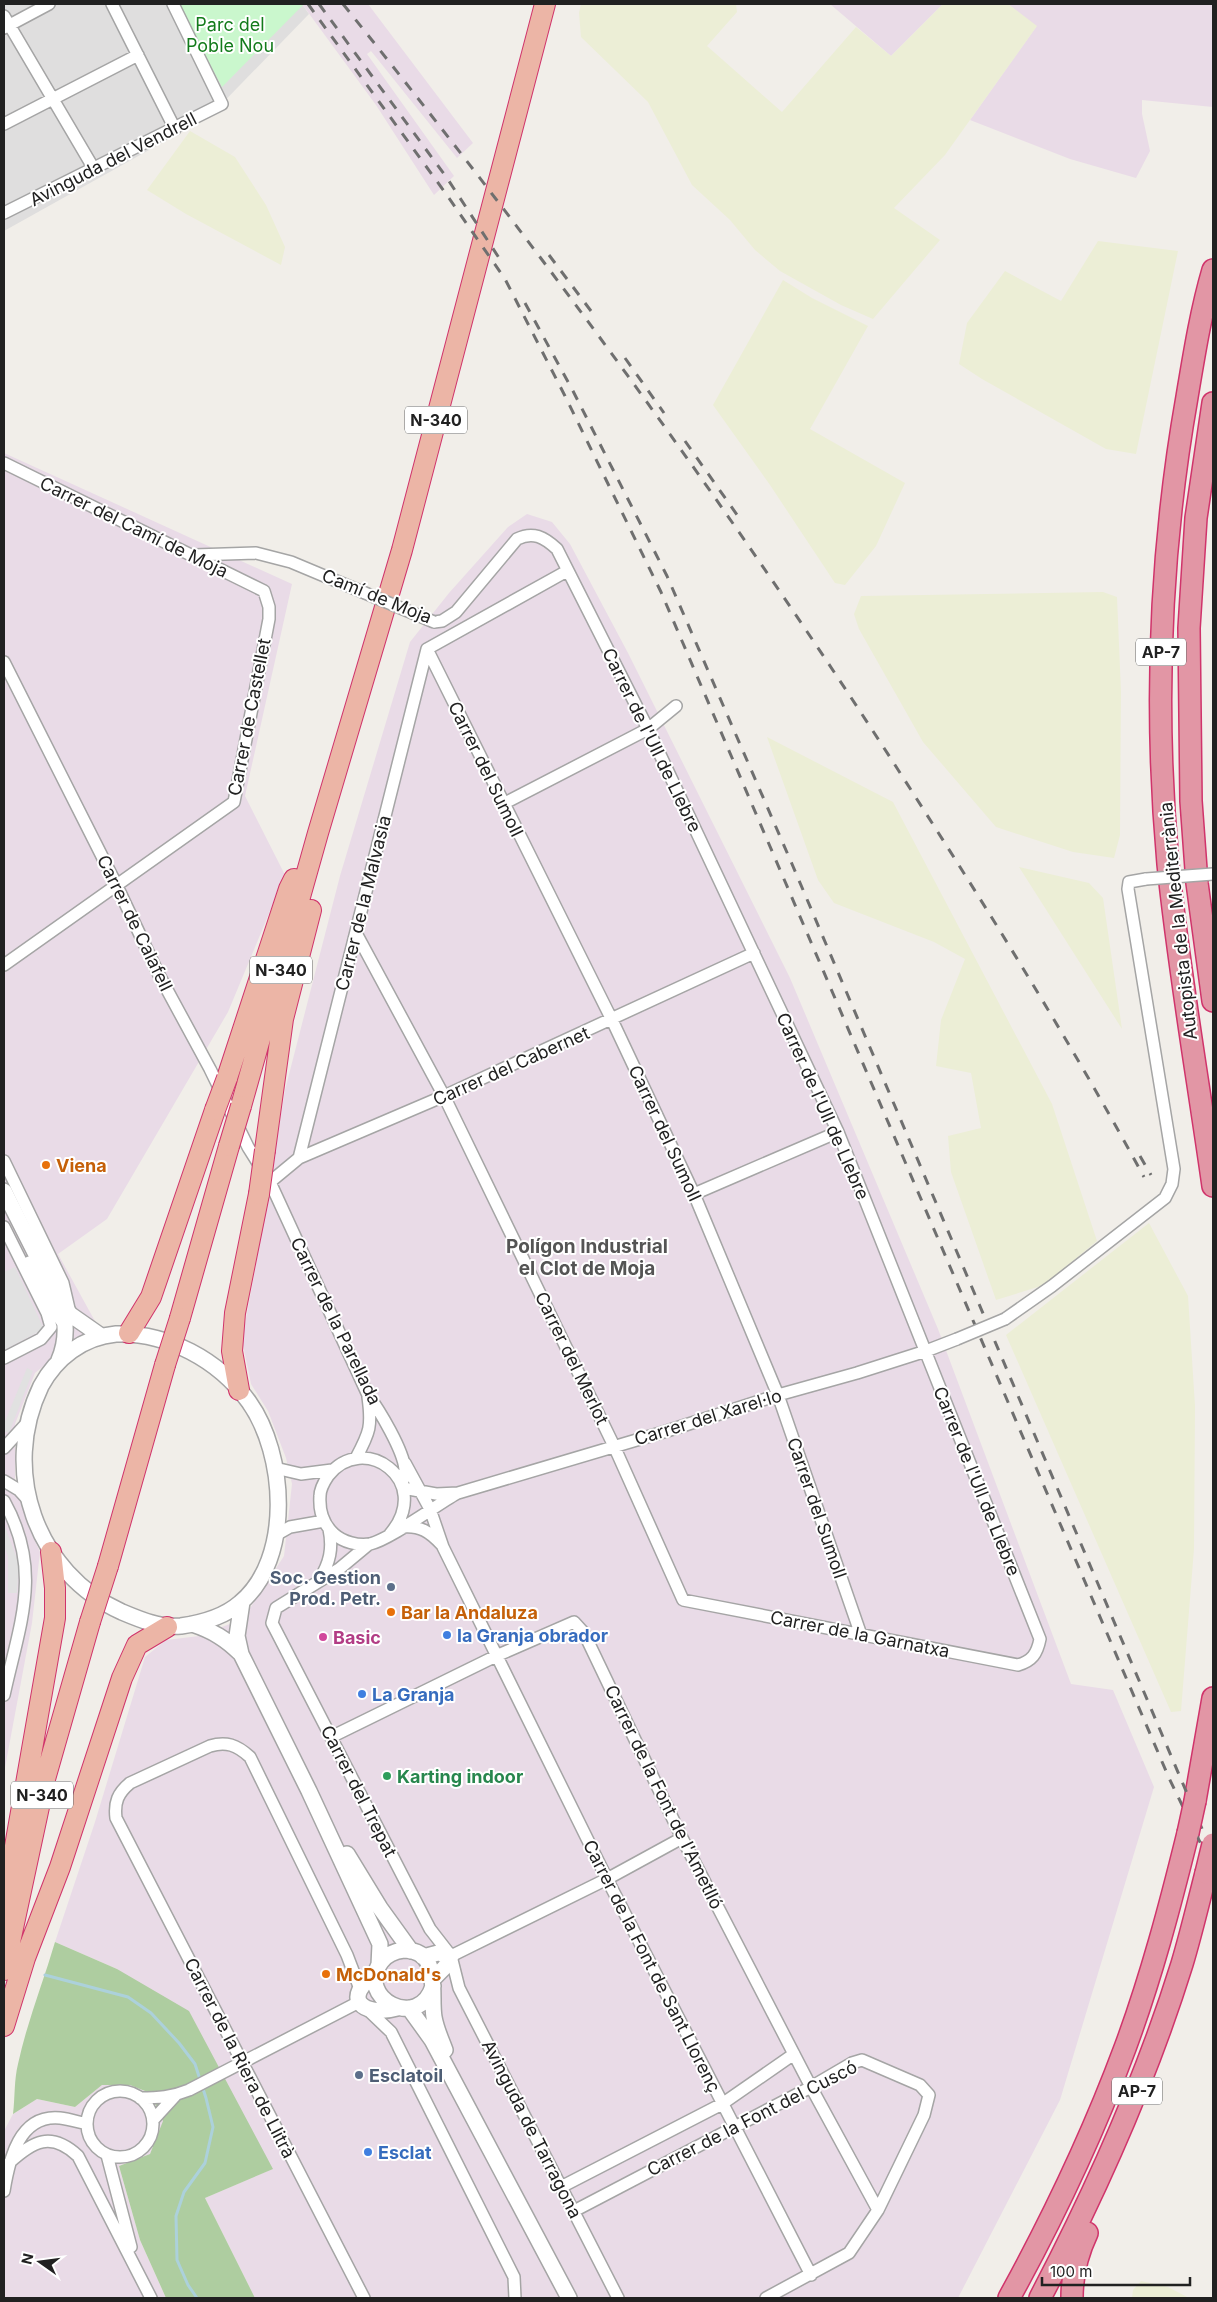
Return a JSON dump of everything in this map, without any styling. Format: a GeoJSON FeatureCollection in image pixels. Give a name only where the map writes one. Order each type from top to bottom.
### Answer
{"type":"FeatureCollection","features":[{"type":"Feature","properties":{"kind":"highway","name":"N-340"},"geometry":{"type":"LineString","coordinates":[[4,1970],[45,1780],[180,1318],[318,833],[402,550],[545,4]]}},
{"type":"Feature","properties":{"kind":"highway","name":"Autopista de la Mediterrània"},"geometry":{"type":"LineString","coordinates":[[1213,270],[1190,376],[1178,446],[1165,574],[1161,656],[1164,812],[1168,864],[1183,987],[1213,1186]]}},
{"type":"Feature","properties":{"kind":"highway","name":"Autopista de la Mediterrània"},"geometry":{"type":"LineString","coordinates":[[1213,403],[1196,518],[1189,628],[1192,801],[1197,883],[1213,1001]]}},
{"type":"Feature","properties":{"kind":"highway"},"geometry":{"type":"LineString","coordinates":[[128,1333],[151,1297],[227,1078],[289,889],[318,833]]}},
{"type":"Feature","properties":{"kind":"highway"},"geometry":{"type":"LineString","coordinates":[[240,1390],[232,1351],[235,1313],[264,1188],[266,1150],[282,1019],[318,883],[318,833]]}},
{"type":"Feature","properties":{"kind":"highway"},"geometry":{"type":"LineString","coordinates":[[4,1909],[55,1618],[55,1588],[51,1552]]}},
{"type":"Feature","properties":{"kind":"highway"},"geometry":{"type":"LineString","coordinates":[[4,2026],[25,1958],[60,1867],[122,1678],[137,1645],[167,1626]]}},
{"type":"Feature","properties":{"kind":"highway","name":"AP-7"},"geometry":{"type":"LineString","coordinates":[[1009,2298],[1066,2188],[1125,2047],[1156,1954],[1188,1834],[1213,1698]]}},
{"type":"Feature","properties":{"kind":"highway","name":"AP-7"},"geometry":{"type":"LineString","coordinates":[[1040,2298],[1084,2212],[1134,2099],[1210,1882],[1213,1843]]}},
{"type":"Feature","properties":{"kind":"highway"},"geometry":{"type":"LineString","coordinates":[[1072,2298],[1074,2271],[1080,2248],[1110,2184],[1157,2070],[1200,1943],[1210,1882]]}},
{"type":"Feature","properties":{"kind":"street"},"geometry":{"type":"LineString","coordinates":[[49,4],[5,23],[94,169]]}},
{"type":"Feature","properties":{"kind":"street"},"geometry":{"type":"LineString","coordinates":[[112,4],[175,129]]}},
{"type":"Feature","properties":{"kind":"street","name":"Avinguda del Vendrell"},"geometry":{"type":"LineString","coordinates":[[5,211],[94,169],[222,104],[173,4]]}},
{"type":"Feature","properties":{"kind":"street"},"geometry":{"type":"LineString","coordinates":[[4,124],[138,55]]}},
{"type":"Feature","properties":{"kind":"street","name":"Carrer del Camí de Moja"},"geometry":{"type":"LineString","coordinates":[[4,462],[264,591]]}},
{"type":"Feature","properties":{"kind":"street","name":"Camí de Moja"},"geometry":{"type":"LineString","coordinates":[[192,555],[256,553],[291,562],[434,622],[442,621],[456,612],[517,539],[526,535],[537,535],[557,548],[567,571]]}},
{"type":"Feature","properties":{"kind":"street"},"geometry":{"type":"LineString","coordinates":[[426,649],[567,571]]}},
{"type":"Feature","properties":{"kind":"street","name":"Carrer de l'Ull de Llebre"},"geometry":{"type":"LineString","coordinates":[[567,571],[648,729],[838,1132],[1040,1639],[1034,1656]]}},
{"type":"Feature","properties":{"kind":"street","name":"Carrer de Castellet"},"geometry":{"type":"LineString","coordinates":[[4,965],[234,802],[269,619],[269,606],[264,591]]}},
{"type":"Feature","properties":{"kind":"street","name":"Carrer del Sumoll"},"geometry":{"type":"LineString","coordinates":[[426,649],[612,1020],[694,1194],[778,1395],[861,1635]]}},
{"type":"Feature","properties":{"kind":"street","name":"Carrer de la Malvasia"},"geometry":{"type":"LineString","coordinates":[[299,1158],[426,649]]}},
{"type":"Feature","properties":{"kind":"street","name":"Carrer de Calafell"},"geometry":{"type":"LineString","coordinates":[[4,662],[118,886],[158,973],[210,1069],[248,1147],[264,1188]]}},
{"type":"Feature","properties":{"kind":"street"},"geometry":{"type":"LineString","coordinates":[[503,804],[648,729],[676,706]]}},
{"type":"Feature","properties":{"kind":"street","name":"Carrer del Xarel·lo"},"geometry":{"type":"LineString","coordinates":[[458,1493],[926,1351],[1005,1319],[1052,1286],[1165,1198],[1172,1184],[1174,1169],[1128,889],[1129,882],[1213,874]]}},
{"type":"Feature","properties":{"kind":"street","name":"Carrer del Merlot"},"geometry":{"type":"LineString","coordinates":[[356,933],[444,1096],[614,1446],[684,1600]]}},
{"type":"Feature","properties":{"kind":"street","name":"Carrer del Cabernet"},"geometry":{"type":"LineString","coordinates":[[264,1188],[299,1158],[444,1096],[754,953]]}},
{"type":"Feature","properties":{"kind":"street"},"geometry":{"type":"LineString","coordinates":[[694,1194],[838,1132]]}},
{"type":"Feature","properties":{"kind":"street"},"geometry":{"type":"LineString","coordinates":[[4,1161],[63,1283],[66,1309],[64,1349],[58,1362],[42,1385],[26,1424],[23,1460],[29,1501],[42,1535],[51,1552],[78,1585],[98,1599],[134,1617],[167,1626],[192,1624],[220,1616],[242,1602],[265,1572],[276,1535],[278,1492],[269,1442],[259,1419],[240,1390],[210,1363],[193,1353],[175,1344],[128,1333],[101,1336],[80,1345],[58,1362]]}},
{"type":"Feature","properties":{"kind":"street","name":"Carrer de la Parellada"},"geometry":{"type":"LineString","coordinates":[[264,1188],[368,1395],[378,1408],[403,1460],[430,1509],[443,1547],[496,1656]]}},
{"type":"Feature","properties":{"kind":"street"},"geometry":{"type":"LineString","coordinates":[[4,1191],[66,1309],[101,1336]]}},
{"type":"Feature","properties":{"kind":"street"},"geometry":{"type":"LineString","coordinates":[[4,1227],[47,1312],[51,1327],[41,1339],[4,1358]]}},
{"type":"Feature","properties":{"kind":"street"},"geometry":{"type":"LineString","coordinates":[[10,1240],[28,1261],[41,1281],[66,1332]]}},
{"type":"Feature","properties":{"kind":"street"},"geometry":{"type":"LineString","coordinates":[[356,1458],[367,1438],[371,1421],[368,1395]]}},
{"type":"Feature","properties":{"kind":"street"},"geometry":{"type":"LineString","coordinates":[[4,1448],[26,1424]]}},
{"type":"Feature","properties":{"kind":"street"},"geometry":{"type":"LineString","coordinates":[[316,1583],[326,1570],[331,1554],[332,1541],[319,1508],[320,1494],[324,1481],[332,1470],[343,1462],[356,1458],[370,1458],[384,1464],[395,1472],[403,1486],[405,1498],[404,1512],[399,1524],[390,1534]]}},
{"type":"Feature","properties":{"kind":"street","name":"Carrer de la Parellada"},"geometry":{"type":"LineString","coordinates":[[403,1460],[405,1471],[403,1486]]}},
{"type":"Feature","properties":{"kind":"street"},"geometry":{"type":"LineString","coordinates":[[275,1468],[301,1474],[332,1470]]}},
{"type":"Feature","properties":{"kind":"street"},"geometry":{"type":"LineString","coordinates":[[4,1481],[18,1490],[29,1501]]}},
{"type":"Feature","properties":{"kind":"street"},"geometry":{"type":"LineString","coordinates":[[403,1486],[422,1493],[458,1493]]}},
{"type":"Feature","properties":{"kind":"street"},"geometry":{"type":"LineString","coordinates":[[276,1535],[290,1527],[326,1525],[347,1542],[369,1544],[380,1541],[458,1493]]}},
{"type":"Feature","properties":{"kind":"street"},"geometry":{"type":"LineString","coordinates":[[4,1501],[20,1537],[26,1564],[26,1594],[4,1695]]}},
{"type":"Feature","properties":{"kind":"street","name":"Carrer de la Parellada"},"geometry":{"type":"LineString","coordinates":[[401,1528],[418,1527],[426,1530],[443,1547]]}},
{"type":"Feature","properties":{"kind":"street"},"geometry":{"type":"LineString","coordinates":[[316,1583],[339,1569],[369,1544]]}},
{"type":"Feature","properties":{"kind":"street","name":"Carrer del Trepat"},"geometry":{"type":"LineString","coordinates":[[316,1583],[276,1608],[272,1623],[430,1929],[451,1956]]}},
{"type":"Feature","properties":{"kind":"street","name":"Carrer de la Garnatxa"},"geometry":{"type":"LineString","coordinates":[[684,1600],[1018,1665],[1027,1662],[1034,1656]]}},
{"type":"Feature","properties":{"kind":"street"},"geometry":{"type":"LineString","coordinates":[[242,1602],[238,1617],[237,1636],[241,1654],[309,1791],[380,1944],[376,1987],[386,2002],[403,2008],[432,2040],[569,2298]]}},
{"type":"Feature","properties":{"kind":"street","name":"Carrer de la Font de l'Ametlló"},"geometry":{"type":"LineString","coordinates":[[332,1737],[496,1656],[574,1622],[584,1633],[682,1838],[811,2088],[878,2210]]}},
{"type":"Feature","properties":{"kind":"street"},"geometry":{"type":"LineString","coordinates":[[192,1624],[210,1630],[227,1640],[241,1654]]}},
{"type":"Feature","properties":{"kind":"street","name":"Carrer de la Font de Sant Llorenç"},"geometry":{"type":"LineString","coordinates":[[496,1656],[607,1879],[811,2275]]}},
{"type":"Feature","properties":{"kind":"street","name":"Carrer de la Riera de Llitrà"},"geometry":{"type":"LineString","coordinates":[[363,2000],[347,1955],[250,1757],[231,1744],[221,1742],[130,1783],[120,1792],[116,1803],[116,1818],[364,2298]]}},
{"type":"Feature","properties":{"kind":"street"},"geometry":{"type":"LineString","coordinates":[[309,1791],[380,1908],[417,1954],[431,1967],[434,2016],[438,2031],[475,2122]]}},
{"type":"Feature","properties":{"kind":"street"},"geometry":{"type":"LineString","coordinates":[[363,2000],[384,2012],[424,2001],[433,1982],[451,1956],[607,1879],[682,1838]]}},
{"type":"Feature","properties":{"kind":"street"},"geometry":{"type":"LineString","coordinates":[[363,2000],[367,1980],[393,1953],[438,1953],[451,1956]]}},
{"type":"Feature","properties":{"kind":"street","name":"Avinguda de Tarragona"},"geometry":{"type":"LineString","coordinates":[[451,1956],[459,1988],[618,2298]]}},
{"type":"Feature","properties":{"kind":"street"},"geometry":{"type":"LineString","coordinates":[[140,2098],[175,2096],[189,2090],[363,2000]]}},
{"type":"Feature","properties":{"kind":"street"},"geometry":{"type":"LineString","coordinates":[[363,2000],[391,2032],[514,2277],[515,2298]]}},
{"type":"Feature","properties":{"kind":"street","name":"Carrer de la Font del Cuscó"},"geometry":{"type":"LineString","coordinates":[[560,2187],[722,2104],[794,2054]]}},
{"type":"Feature","properties":{"kind":"street","name":"Carrer de la Font del Cuscó"},"geometry":{"type":"LineString","coordinates":[[574,2211],[811,2088],[852,2063],[862,2060],[920,2085],[928,2095],[924,2115],[878,2210]]}},
{"type":"Feature","properties":{"kind":"street"},"geometry":{"type":"LineString","coordinates":[[153,2120],[146,2104],[140,2098],[131,2093],[110,2092],[94,2104],[87,2124],[92,2142],[107,2155],[124,2157],[140,2151],[150,2138],[153,2120],[175,2096]]}},
{"type":"Feature","properties":{"kind":"street"},"geometry":{"type":"LineString","coordinates":[[4,2191],[14,2147],[21,2136],[37,2123],[60,2118],[87,2124]]}},
{"type":"Feature","properties":{"kind":"street"},"geometry":{"type":"LineString","coordinates":[[9,2163],[26,2148],[41,2142],[55,2141],[67,2146],[78,2156],[151,2298]]}},
{"type":"Feature","properties":{"kind":"street"},"geometry":{"type":"LineString","coordinates":[[107,2155],[136,2268]]}},
{"type":"Feature","properties":{"kind":"street"},"geometry":{"type":"LineString","coordinates":[[766,2298],[849,2253],[878,2210]]}},
{"type":"Feature","properties":{"kind":"shaded area"},"geometry":{"type":"Polygon","coordinates":[[[4,4],[302,4],[309,14],[210,116],[4,231],[4,4]]]}},
{"type":"Feature","properties":{"kind":"shaded area"},"geometry":{"type":"Polygon","coordinates":[[[302,4],[368,4],[473,143],[457,158],[371,51],[367,54],[454,176],[434,195],[376,105],[302,4]]]}},
{"type":"Feature","properties":{"kind":"shaded area"},"geometry":{"type":"Polygon","coordinates":[[[830,4],[943,4],[891,56],[830,4]]]}},
{"type":"Feature","properties":{"kind":"shaded area"},"geometry":{"type":"Polygon","coordinates":[[[1008,4],[1213,4],[1213,107],[1142,100],[1142,114],[1150,151],[1136,178],[1070,159],[970,120],[1036,27],[1008,4]]]}},
{"type":"Feature","properties":{"kind":"shaded area"},"geometry":{"type":"Polygon","coordinates":[[[4,453],[292,584],[245,796],[285,875],[228,1012],[107,1219],[58,1254],[96,1323],[35,1373],[15,1424],[15,1482],[27,1523],[40,1552],[32,1623],[4,1773],[4,453]]]}},
{"type":"Feature","properties":{"kind":"shaded area"},"geometry":{"type":"Polygon","coordinates":[[[527,514],[552,522],[570,544],[628,653],[790,978],[938,1329],[1071,1684],[1113,1690],[1154,1787],[1060,2100],[958,2298],[255,2298],[205,2198],[272,2169],[117,1969],[55,1942],[95,1822],[145,1657],[166,1640],[208,1635],[243,1619],[284,1556],[292,1484],[286,1458],[268,1411],[251,1384],[242,1340],[285,1090],[340,876],[410,642],[449,593],[508,527],[527,514]]]}},
{"type":"Feature","properties":{"kind":"shaded area"},"geometry":{"type":"Polygon","coordinates":[[[15,1267],[44,1329],[4,1350],[4,1272],[15,1267]]]}},
{"type":"Feature","properties":{"kind":"shaded area"},"geometry":{"type":"Polygon","coordinates":[[[27,1368],[33,1371],[9,1433],[4,1431],[4,1424],[27,1368]]]}},
{"type":"Feature","properties":{"kind":"shaded area"},"geometry":{"type":"Polygon","coordinates":[[[4,1524],[19,1564],[17,1593],[8,1593],[8,1556],[4,1546],[4,1524]]]}},
{"type":"Feature","properties":{"kind":"shaded area"},"geometry":{"type":"Polygon","coordinates":[[[102,2085],[130,2085],[150,2093],[164,2121],[150,2154],[119,2166],[140,2240],[166,2298],[4,2298],[4,2131],[13,2114],[37,2099],[75,2107],[102,2085]]]}},
{"type":"Feature","properties":{"kind":"green space","name":"Parc del Poble Nou"},"geometry":{"type":"Polygon","coordinates":[[[178,4],[303,4],[303,5],[222,87],[178,4]]]}},
{"type":"Feature","properties":{"kind":"green space"},"geometry":{"type":"Polygon","coordinates":[[[581,4],[736,4],[737,12],[707,46],[782,112],[856,27],[891,56],[943,4],[1008,4],[1037,26],[945,155],[894,208],[940,240],[873,319],[841,305],[780,271],[755,250],[730,220],[692,185],[648,102],[581,37],[579,13],[581,4]]]}},
{"type":"Feature","properties":{"kind":"green space"},"geometry":{"type":"Polygon","coordinates":[[[190,131],[235,157],[266,205],[285,247],[281,265],[186,214],[147,190],[190,131]]]}},
{"type":"Feature","properties":{"kind":"green space"},"geometry":{"type":"Polygon","coordinates":[[[1098,241],[1178,251],[1136,454],[1106,449],[959,364],[967,323],[1005,271],[1061,301],[1098,241]]]}},
{"type":"Feature","properties":{"kind":"green space"},"geometry":{"type":"Polygon","coordinates":[[[783,280],[812,298],[868,326],[810,429],[905,483],[876,546],[845,585],[835,583],[770,485],[713,405],[783,280]]]}},
{"type":"Feature","properties":{"kind":"green space"},"geometry":{"type":"Polygon","coordinates":[[[1103,592],[1117,597],[1121,692],[1120,835],[1114,858],[1073,852],[996,827],[923,742],[859,629],[854,614],[861,596],[1103,592]]]}},
{"type":"Feature","properties":{"kind":"green space"},"geometry":{"type":"Polygon","coordinates":[[[767,737],[893,802],[1052,1104],[1097,1241],[1044,1285],[996,1300],[951,1172],[948,1136],[981,1128],[971,1073],[936,1066],[941,1020],[965,959],[934,942],[834,903],[818,880],[767,737]]]}},
{"type":"Feature","properties":{"kind":"green space"},"geometry":{"type":"Polygon","coordinates":[[[1019,867],[1089,883],[1103,898],[1122,1029],[1019,867]]]}},
{"type":"Feature","properties":{"kind":"green space"},"geometry":{"type":"Polygon","coordinates":[[[1149,1223],[1188,1296],[1195,1406],[1194,1549],[1181,1711],[1171,1712],[1006,1335],[1149,1223]]]}},
{"type":"Feature","properties":{"kind":"green space"},"geometry":{"type":"Polygon","coordinates":[[[55,1942],[117,1969],[189,2011],[273,2169],[205,2198],[255,2298],[166,2298],[140,2240],[119,2166],[150,2154],[163,2121],[150,2093],[130,2085],[102,2085],[75,2107],[37,2099],[13,2114],[16,2076],[22,2048],[55,1942]]]}},
{"type":"Feature","properties":{"kind":"green space"},"geometry":{"type":"Polygon","coordinates":[[[1141,2281],[1168,2287],[1189,2298],[1132,2298],[1133,2290],[1141,2281]]]}},
{"type":"Feature","properties":{"kind":"waterway"},"geometry":{"type":"LineString","coordinates":[[45,1975],[128,1997],[151,2013],[179,2043],[195,2064],[213,2127],[205,2163],[184,2192],[176,2216],[177,2260],[188,2285],[197,2298]]}},
{"type":"Feature","properties":{"kind":"railway"},"geometry":{"type":"LineString","coordinates":[[308,4],[444,191],[505,279],[565,396],[661,592],[1169,1778],[1213,1869]]}},
{"type":"Feature","properties":{"kind":"railway"},"geometry":{"type":"LineString","coordinates":[[319,4],[447,178],[503,264]]}},
{"type":"Feature","properties":{"kind":"railway"},"geometry":{"type":"LineString","coordinates":[[343,4],[421,102],[572,301],[719,503],[790,606],[984,904],[1066,1040],[1144,1177]]}},
{"type":"Feature","properties":{"kind":"railway"},"geometry":{"type":"LineString","coordinates":[[549,255],[597,319]]}},
{"type":"Feature","properties":{"kind":"railway"},"geometry":{"type":"LineString","coordinates":[[525,303],[573,391],[667,576],[792,864],[1203,1831]]}},
{"type":"Feature","properties":{"kind":"railway"},"geometry":{"type":"LineString","coordinates":[[625,358],[664,413]]}},
{"type":"Feature","properties":{"kind":"railway"},"geometry":{"type":"LineString","coordinates":[[685,441],[740,519]]}},
{"type":"Feature","properties":{"kind":"railway"},"geometry":{"type":"LineString","coordinates":[[1140,1156],[1151,1175]]}},
{"type":"Feature","properties":{"kind":"place","name":"Viena"},"geometry":{"type":"Point","coordinates":[46,1165]}},
{"type":"Feature","properties":{"kind":"place","name":"Soc. Gestion Prod. Petr."},"geometry":{"type":"Point","coordinates":[391,1587]}},
{"type":"Feature","properties":{"kind":"place","name":"Bar la Andaluza"},"geometry":{"type":"Point","coordinates":[391,1612]}},
{"type":"Feature","properties":{"kind":"place","name":"la Granja obrador"},"geometry":{"type":"Point","coordinates":[447,1635]}},
{"type":"Feature","properties":{"kind":"place","name":"Basic"},"geometry":{"type":"Point","coordinates":[323,1637]}},
{"type":"Feature","properties":{"kind":"place","name":"La Granja"},"geometry":{"type":"Point","coordinates":[362,1694]}},
{"type":"Feature","properties":{"kind":"place","name":"Karting indoor"},"geometry":{"type":"Point","coordinates":[387,1776]}},
{"type":"Feature","properties":{"kind":"place","name":"McDonald's"},"geometry":{"type":"Point","coordinates":[326,1974]}},
{"type":"Feature","properties":{"kind":"place","name":"Esclatoil"},"geometry":{"type":"Point","coordinates":[359,2075]}},
{"type":"Feature","properties":{"kind":"place","name":"Esclat"},"geometry":{"type":"Point","coordinates":[368,2152]}},
{"type":"Feature","properties":{"kind":"district","name":"Polígon Industrial el Clot de Moja"},"geometry":{"type":"Point","coordinates":[587,1257]}}]}
